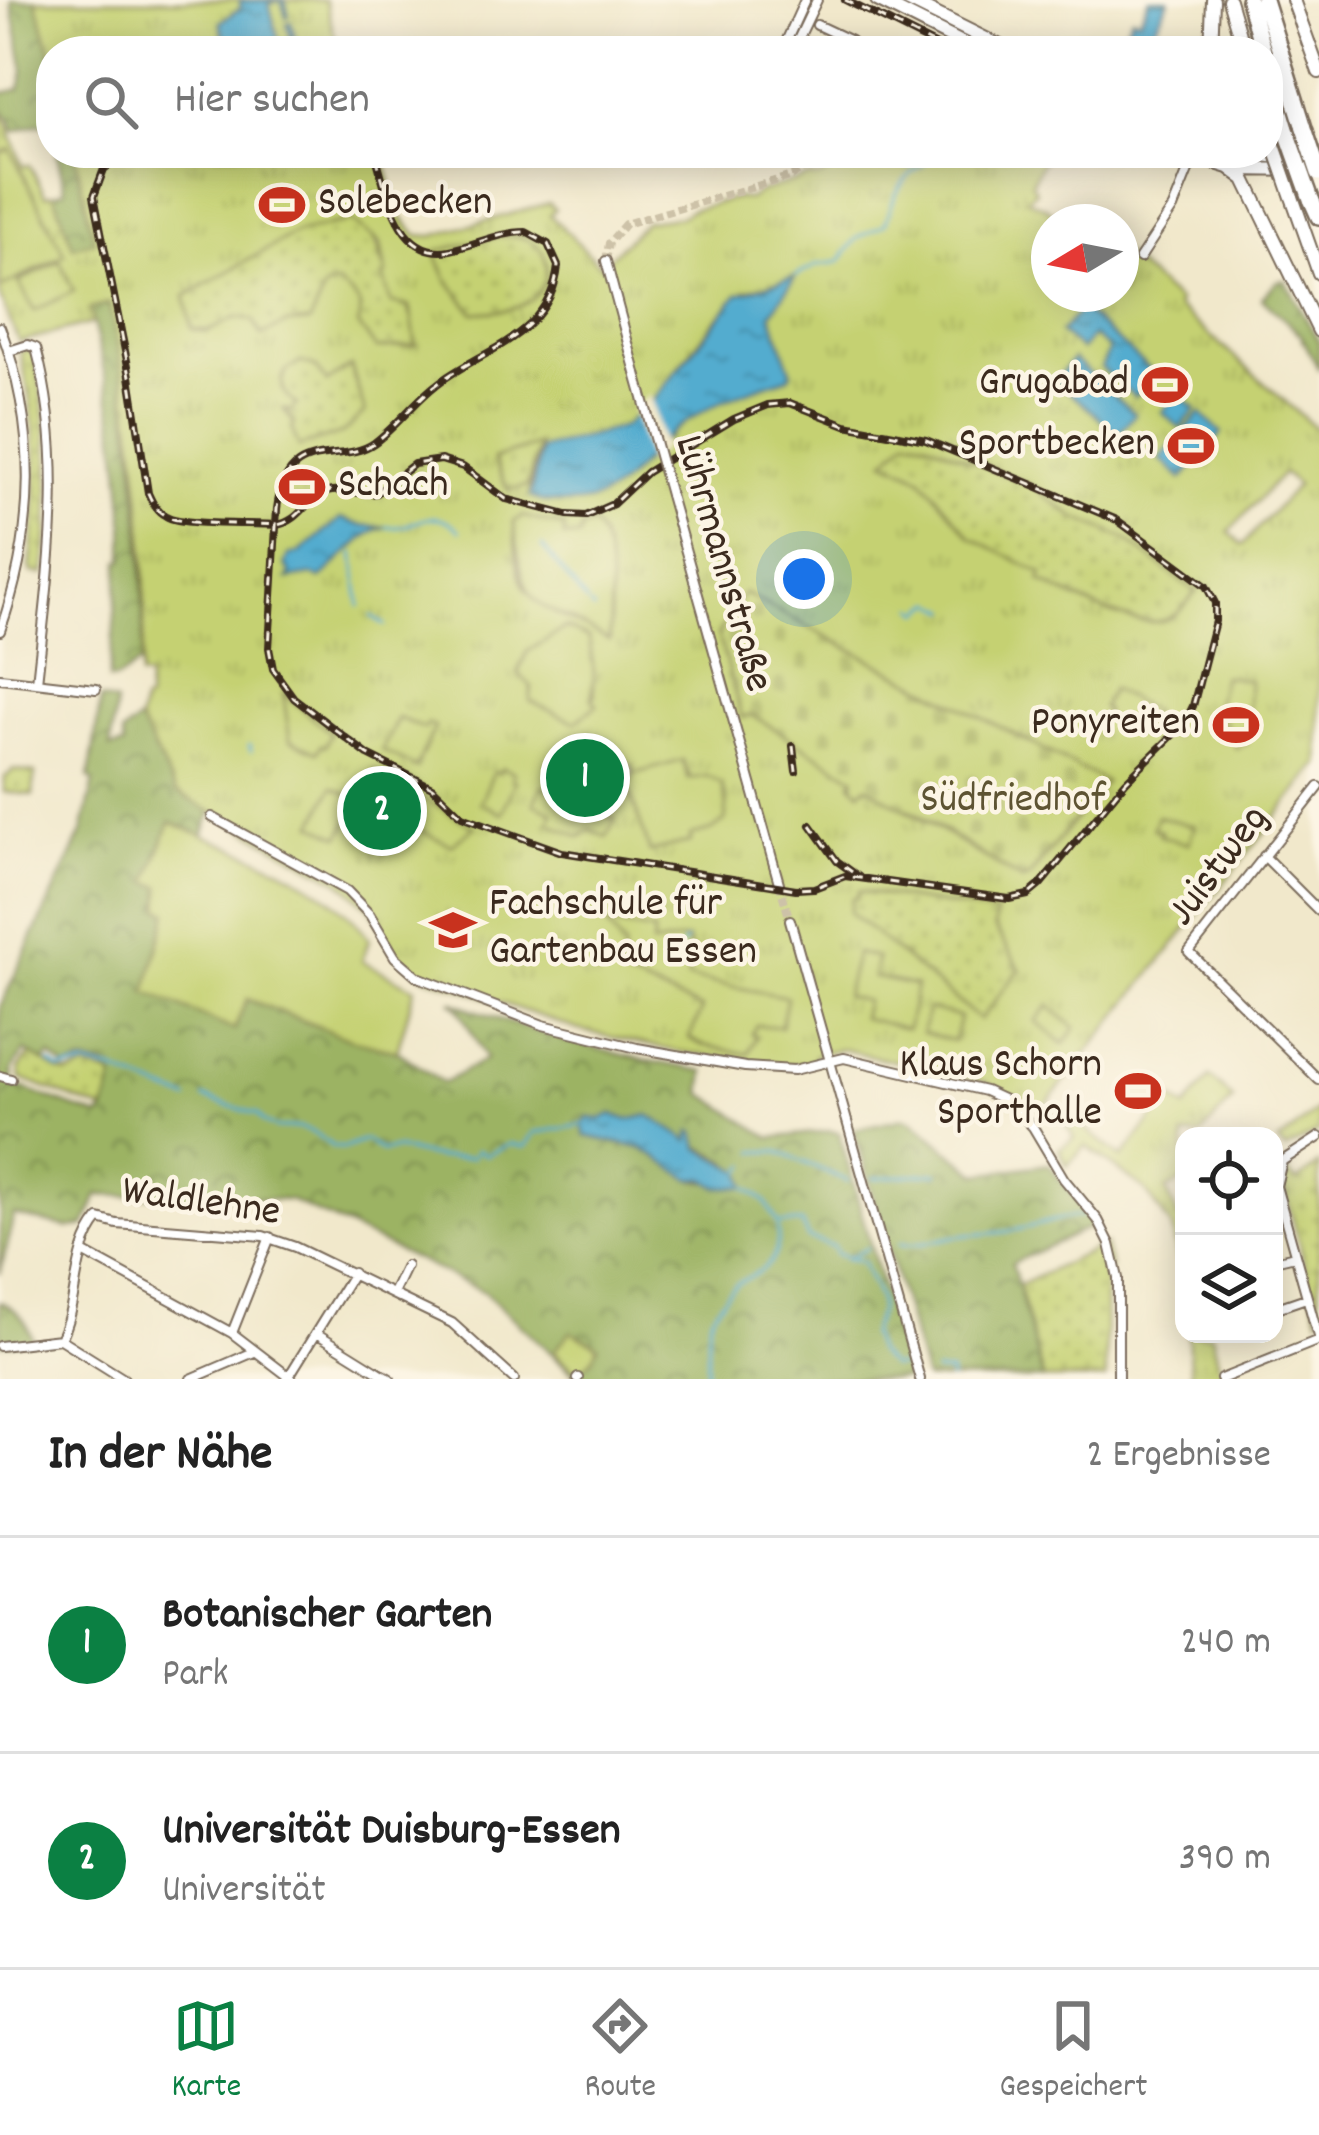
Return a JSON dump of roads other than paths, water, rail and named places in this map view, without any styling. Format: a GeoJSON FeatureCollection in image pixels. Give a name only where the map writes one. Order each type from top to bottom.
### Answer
{"type":"FeatureCollection","features":[{"type":"Feature","properties":{"kind":"highway"},"geometry":{"type":"LineString","coordinates":[[1249,0],[1259,36]]}},
{"type":"Feature","properties":{"kind":"highway"},"geometry":{"type":"LineString","coordinates":[[1264,0],[1269,36]]}},
{"type":"Feature","properties":{"kind":"highway"},"geometry":{"type":"LineString","coordinates":[[1283,130],[1319,166]]}},
{"type":"Feature","properties":{"kind":"highway"},"geometry":{"type":"LineString","coordinates":[[1283,131],[1319,217]]}},
{"type":"Feature","properties":{"kind":"main road"},"geometry":{"type":"LineString","coordinates":[[877,0],[948,36]]}},
{"type":"Feature","properties":{"kind":"main road"},"geometry":{"type":"LineString","coordinates":[[907,0],[980,36]]}},
{"type":"Feature","properties":{"kind":"main road"},"geometry":{"type":"LineString","coordinates":[[1212,36],[1213,0]]}},
{"type":"Feature","properties":{"kind":"main road"},"geometry":{"type":"LineString","coordinates":[[1228,0],[1239,36]]}},
{"type":"Feature","properties":{"kind":"main road"},"geometry":{"type":"LineString","coordinates":[[1293,0],[1319,72]]}},
{"type":"Feature","properties":{"kind":"main road"},"geometry":{"type":"LineString","coordinates":[[1283,136],[1292,197],[1319,273]]}},
{"type":"Feature","properties":{"kind":"main road"},"geometry":{"type":"LineString","coordinates":[[1283,160],[1319,166]]}},
{"type":"Feature","properties":{"kind":"main road"},"geometry":{"type":"LineString","coordinates":[[1232,169],[1294,172],[1319,166]]}},
{"type":"Feature","properties":{"kind":"main road"},"geometry":{"type":"LineString","coordinates":[[1232,169],[1250,188],[1319,331]]}},
{"type":"Feature","properties":{"kind":"street"},"geometry":{"type":"LineString","coordinates":[[789,36],[805,0]]}},
{"type":"Feature","properties":{"kind":"street"},"geometry":{"type":"LineString","coordinates":[[800,36],[817,0]]}},
{"type":"Feature","properties":{"kind":"street"},"geometry":{"type":"LineString","coordinates":[[817,26],[840,36]]}},
{"type":"Feature","properties":{"kind":"street"},"geometry":{"type":"LineString","coordinates":[[1140,258],[1173,208],[1186,168]]}},
{"type":"Feature","properties":{"kind":"street","name":"Lührmannstraße"},"geometry":{"type":"LineString","coordinates":[[606,261],[779,883]]}},
{"type":"Feature","properties":{"kind":"street"},"geometry":{"type":"LineString","coordinates":[[0,327],[25,428],[29,487],[20,568],[0,631]]}},
{"type":"Feature","properties":{"kind":"street"},"geometry":{"type":"LineString","coordinates":[[8,350],[35,348],[50,410],[51,547],[38,682]]}},
{"type":"Feature","properties":{"kind":"street"},"geometry":{"type":"LineString","coordinates":[[0,678],[96,689]]}},
{"type":"Feature","properties":{"kind":"street","name":"Juistweg"},"geometry":{"type":"LineString","coordinates":[[1319,788],[1191,946],[1190,956],[1319,1080]]}},
{"type":"Feature","properties":{"kind":"street"},"geometry":{"type":"LineString","coordinates":[[212,817],[339,885],[370,915],[404,967],[456,993],[543,1024],[700,1060],[784,1071],[844,1058],[985,1091],[1011,1103],[1111,1244],[1118,1278],[1118,1379]]}},
{"type":"Feature","properties":{"kind":"street"},"geometry":{"type":"LineString","coordinates":[[1264,856],[1319,911]]}},
{"type":"Feature","properties":{"kind":"street"},"geometry":{"type":"LineString","coordinates":[[790,920],[920,1379]]}},
{"type":"Feature","properties":{"kind":"street"},"geometry":{"type":"LineString","coordinates":[[1283,1162],[1291,1152],[1319,1137]]}},
{"type":"Feature","properties":{"kind":"street","name":"Waldlehne"},"geometry":{"type":"LineString","coordinates":[[83,1252],[99,1219],[270,1237],[452,1323],[514,1379]]}},
{"type":"Feature","properties":{"kind":"street"},"geometry":{"type":"LineString","coordinates":[[1220,1379],[1319,1340],[1283,1227]]}},
{"type":"Feature","properties":{"kind":"street"},"geometry":{"type":"LineString","coordinates":[[232,1333],[270,1237]]}},
{"type":"Feature","properties":{"kind":"street"},"geometry":{"type":"LineString","coordinates":[[60,1339],[70,1316],[74,1276],[83,1252],[232,1333],[291,1378],[353,1274]]}},
{"type":"Feature","properties":{"kind":"street"},"geometry":{"type":"LineString","coordinates":[[1283,1259],[1294,1256]]}},
{"type":"Feature","properties":{"kind":"street"},"geometry":{"type":"LineString","coordinates":[[393,1294],[406,1266]]}},
{"type":"Feature","properties":{"kind":"street"},"geometry":{"type":"LineString","coordinates":[[1283,1306],[1306,1298]]}},
{"type":"Feature","properties":{"kind":"street"},"geometry":{"type":"LineString","coordinates":[[316,1334],[391,1379]]}},
{"type":"Feature","properties":{"kind":"street"},"geometry":{"type":"LineString","coordinates":[[0,1346],[60,1339],[124,1379]]}},
{"type":"Feature","properties":{"kind":"street"},"geometry":{"type":"LineString","coordinates":[[233,1360],[243,1342]]}},
{"type":"Feature","properties":{"kind":"street"},"geometry":{"type":"LineString","coordinates":[[191,1379],[255,1351]]}},
{"type":"Feature","properties":{"kind":"water"},"geometry":{"type":"Polygon","coordinates":[[[281,0],[269,4],[277,36],[223,36],[220,22],[241,8],[239,1],[281,0]]]}},
{"type":"Feature","properties":{"kind":"water"},"geometry":{"type":"Polygon","coordinates":[[[1149,0],[1169,0],[1151,36],[1123,36],[1132,17],[1140,19],[1149,0]]]}},
{"type":"Feature","properties":{"kind":"water"},"geometry":{"type":"Polygon","coordinates":[[[796,276],[771,314],[792,373],[789,377],[698,414],[669,435],[614,490],[599,498],[557,503],[530,497],[541,449],[623,427],[656,397],[738,294],[796,276]]]}},
{"type":"Feature","properties":{"kind":"water"},"geometry":{"type":"Polygon","coordinates":[[[1078,312],[1084,312],[1155,374],[1135,397],[1101,368],[1109,349],[1093,336],[1081,350],[1060,333],[1078,312]]]}},
{"type":"Feature","properties":{"kind":"water"},"geometry":{"type":"Polygon","coordinates":[[[1073,359],[1135,414],[1118,434],[1055,380],[1073,359]]]}},
{"type":"Feature","properties":{"kind":"water"},"geometry":{"type":"Polygon","coordinates":[[[1178,394],[1196,409],[1180,428],[1162,412],[1178,394]]]}},
{"type":"Feature","properties":{"kind":"water","name":"Sportbecken"},"geometry":{"type":"Polygon","coordinates":[[[1200,413],[1222,433],[1182,479],[1160,459],[1200,413]]]}},
{"type":"Feature","properties":{"kind":"water"},"geometry":{"type":"Polygon","coordinates":[[[341,518],[386,527],[361,540],[321,578],[288,579],[289,555],[299,553],[341,518]]]}},
{"type":"Feature","properties":{"kind":"water"},"geometry":{"type":"Polygon","coordinates":[[[612,1114],[628,1120],[649,1115],[689,1141],[691,1131],[695,1132],[699,1148],[742,1172],[746,1187],[717,1187],[704,1178],[691,1179],[641,1148],[586,1136],[582,1125],[588,1118],[612,1114]]]}},
{"type":"Feature","properties":{"kind":"waterway"},"geometry":{"type":"LineString","coordinates":[[796,276],[817,265],[839,262],[856,239],[885,224],[902,184],[918,168]]}},
{"type":"Feature","properties":{"kind":"waterway"},"geometry":{"type":"LineString","coordinates":[[387,527],[441,518],[460,531]]}},
{"type":"Feature","properties":{"kind":"waterway"},"geometry":{"type":"LineString","coordinates":[[542,546],[587,603]]}},
{"type":"Feature","properties":{"kind":"waterway"},"geometry":{"type":"LineString","coordinates":[[354,552],[360,606]]}},
{"type":"Feature","properties":{"kind":"waterway"},"geometry":{"type":"LineString","coordinates":[[916,607],[922,612],[934,602],[950,610]]}},
{"type":"Feature","properties":{"kind":"waterway"},"geometry":{"type":"LineString","coordinates":[[590,606],[594,610]]}},
{"type":"Feature","properties":{"kind":"waterway"},"geometry":{"type":"LineString","coordinates":[[372,616],[385,625]]}},
{"type":"Feature","properties":{"kind":"waterway"},"geometry":{"type":"LineString","coordinates":[[605,739],[612,743],[609,747]]}},
{"type":"Feature","properties":{"kind":"waterway"},"geometry":{"type":"LineString","coordinates":[[249,745],[251,751]]}},
{"type":"Feature","properties":{"kind":"waterway"},"geometry":{"type":"LineString","coordinates":[[50,1063],[60,1070],[86,1066],[112,1071],[189,1100]]}},
{"type":"Feature","properties":{"kind":"waterway"},"geometry":{"type":"LineString","coordinates":[[204,1098],[257,1114],[276,1128],[315,1133],[333,1147],[365,1140],[381,1151],[397,1149],[438,1158],[472,1157],[477,1150],[486,1155],[510,1144],[525,1147],[534,1133],[582,1125]]}},
{"type":"Feature","properties":{"kind":"waterway"},"geometry":{"type":"LineString","coordinates":[[755,1152],[777,1151],[848,1181]]}},
{"type":"Feature","properties":{"kind":"waterway"},"geometry":{"type":"LineString","coordinates":[[742,1172],[747,1165]]}},
{"type":"Feature","properties":{"kind":"waterway"},"geometry":{"type":"LineString","coordinates":[[873,1178],[938,1173]]}},
{"type":"Feature","properties":{"kind":"waterway"},"geometry":{"type":"LineString","coordinates":[[746,1187],[766,1202],[778,1224],[801,1223],[808,1238],[863,1262],[879,1300],[870,1335],[877,1353],[891,1367],[900,1366]]}},
{"type":"Feature","properties":{"kind":"waterway"},"geometry":{"type":"LineString","coordinates":[[899,1244],[1007,1232],[1082,1216]]}},
{"type":"Feature","properties":{"kind":"waterway"},"geometry":{"type":"LineString","coordinates":[[705,1379],[713,1313],[735,1285],[769,1264],[778,1227]]}},
{"type":"Feature","properties":{"kind":"waterway"},"geometry":{"type":"LineString","coordinates":[[847,1259],[867,1248]]}},
{"type":"Feature","properties":{"kind":"waterway"},"geometry":{"type":"LineString","coordinates":[[935,1372],[950,1373],[950,1379]]}},
{"type":"Feature","properties":{"kind":"tunnel"},"geometry":{"type":"LineString","coordinates":[[606,261],[609,243],[625,224],[792,176],[804,168]]}},
{"type":"Feature","properties":{"kind":"tunnel"},"geometry":{"type":"LineString","coordinates":[[779,883],[790,920]]}},
{"type":"Feature","properties":{"kind":"railway"},"geometry":{"type":"LineString","coordinates":[[845,0],[917,36]]}},
{"type":"Feature","properties":{"kind":"railway"},"geometry":{"type":"LineString","coordinates":[[106,168],[94,196],[148,493],[157,509],[174,519],[276,525]]}},
{"type":"Feature","properties":{"kind":"railway"},"geometry":{"type":"LineString","coordinates":[[276,525],[282,485],[291,470],[316,456],[360,450],[374,443],[436,385],[528,326],[553,290],[558,266],[548,244],[526,232],[450,250],[417,244],[397,219],[380,168]]}},
{"type":"Feature","properties":{"kind":"railway"},"geometry":{"type":"LineString","coordinates":[[790,403],[846,425],[926,440],[1117,520],[1206,586],[1215,603],[1215,621],[1184,724],[1126,781],[1028,895],[1009,899],[845,876],[814,888],[796,889],[562,852],[462,816],[432,787],[368,755],[294,698],[273,669],[269,648],[276,525],[292,519],[327,492],[377,493],[414,464],[441,460],[463,467],[506,499],[586,516],[613,504],[647,472],[734,419],[768,405],[790,403]]}},
{"type":"Feature","properties":{"kind":"railway"},"geometry":{"type":"LineString","coordinates":[[793,746],[796,771]]}},
{"type":"Feature","properties":{"kind":"railway"},"geometry":{"type":"LineString","coordinates":[[811,825],[837,861],[859,877]]}},
{"type":"Feature","properties":{"kind":"place","name":"Solebecken"},"geometry":{"type":"Point","coordinates":[282,205]}},
{"type":"Feature","properties":{"kind":"place","name":"Grugabad"},"geometry":{"type":"Point","coordinates":[1165,385]}},
{"type":"Feature","properties":{"kind":"place","name":"Sportbecken"},"geometry":{"type":"Point","coordinates":[1191,446]}},
{"type":"Feature","properties":{"kind":"place","name":"Schach"},"geometry":{"type":"Point","coordinates":[302,487]}},
{"type":"Feature","properties":{"kind":"place","name":"Ponyreiten"},"geometry":{"type":"Point","coordinates":[1236,725]}},
{"type":"Feature","properties":{"kind":"place","name":"Botanischer Garten"},"geometry":{"type":"Point","coordinates":[585,778]}},
{"type":"Feature","properties":{"kind":"place","name":"Universität Duisburg-Essen"},"geometry":{"type":"Point","coordinates":[382,811]}},
{"type":"Feature","properties":{"kind":"place","name":"Fachschule für Gartenbau Essen"},"geometry":{"type":"Point","coordinates":[453,930]}},
{"type":"Feature","properties":{"kind":"place","name":"Klaus Schorn Sporthalle"},"geometry":{"type":"Point","coordinates":[1138,1091]}},
{"type":"Feature","properties":{"kind":"park label","name":"Südfriedhof"},"geometry":{"type":"Point","coordinates":[1013,802]}}]}
